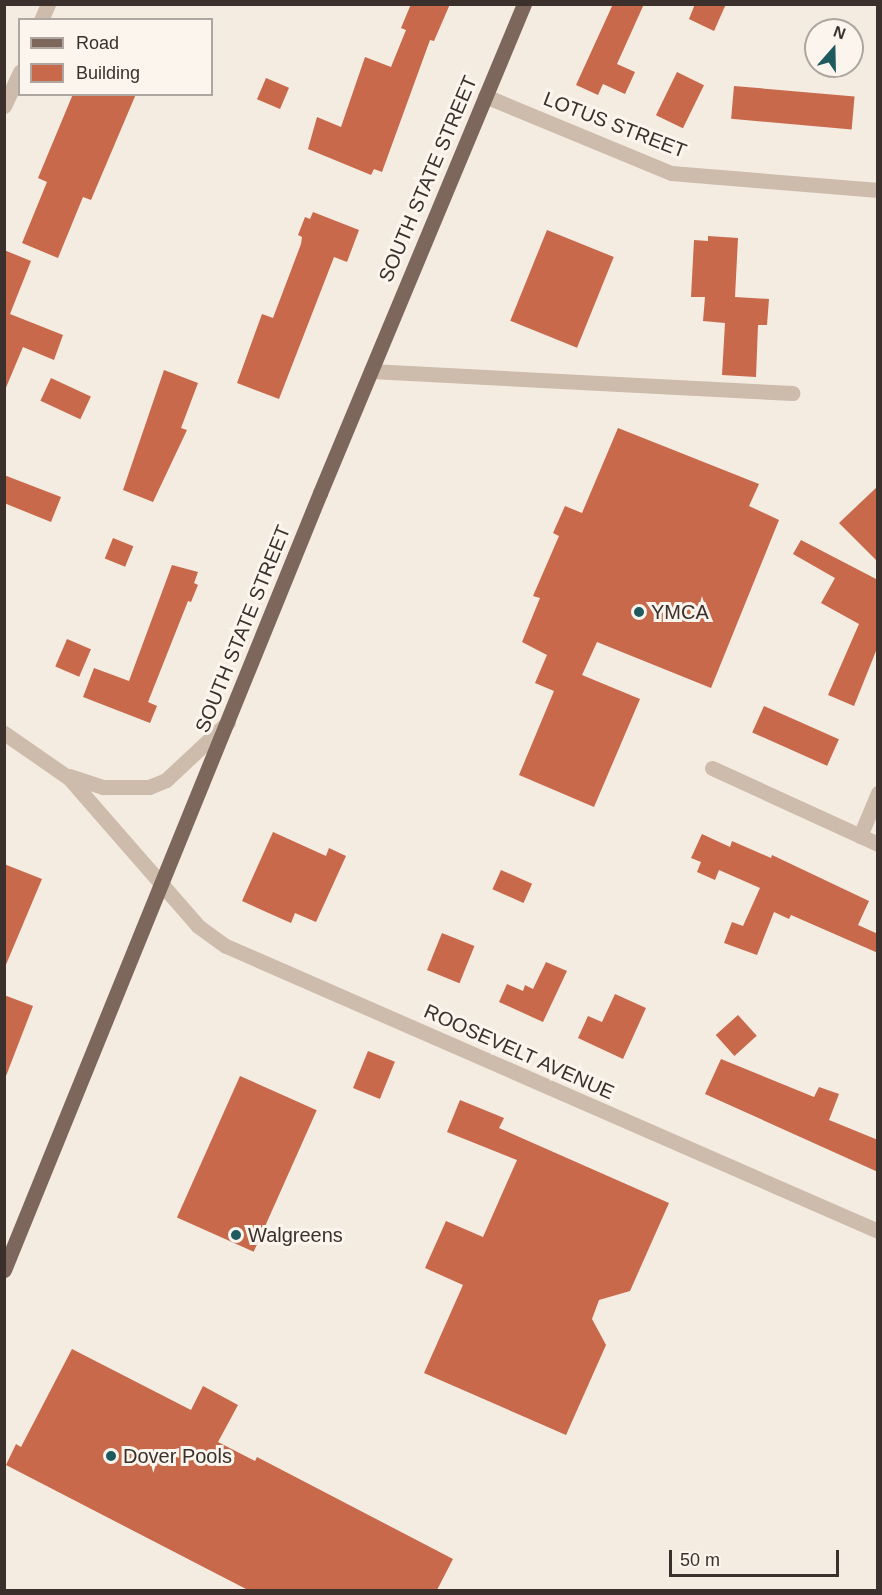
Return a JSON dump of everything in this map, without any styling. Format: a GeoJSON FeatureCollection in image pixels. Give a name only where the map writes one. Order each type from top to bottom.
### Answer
{"type":"FeatureCollection","features":[{"type":"Feature","properties":{"kind":"main road","name":"SOUTH STATE STREET"},"geometry":{"type":"LineString","coordinates":[[4,1270],[230,720],[370,371],[524,4]]}},
{"type":"Feature","properties":{"kind":"street"},"geometry":{"type":"LineString","coordinates":[[42,18],[48,4]]}},
{"type":"Feature","properties":{"kind":"street"},"geometry":{"type":"LineString","coordinates":[[4,106],[18,75]]}},
{"type":"Feature","properties":{"kind":"street","name":"LOTUS STREET"},"geometry":{"type":"LineString","coordinates":[[484,96],[671,173],[878,190]]}},
{"type":"Feature","properties":{"kind":"street"},"geometry":{"type":"LineString","coordinates":[[370,371],[792,393]]}},
{"type":"Feature","properties":{"kind":"street"},"geometry":{"type":"LineString","coordinates":[[4,733],[65,775],[103,787],[136,790],[166,780],[230,720]]}},
{"type":"Feature","properties":{"kind":"street"},"geometry":{"type":"LineString","coordinates":[[712,768],[878,844]]}},
{"type":"Feature","properties":{"kind":"street","name":"ROOSEVELT AVENUE"},"geometry":{"type":"LineString","coordinates":[[65,775],[163,882],[198,926],[234,950],[878,1231]]}},
{"type":"Feature","properties":{"kind":"street"},"geometry":{"type":"LineString","coordinates":[[860,836],[878,794]]}},
{"type":"Feature","properties":{"kind":"building"},"geometry":{"type":"Polygon","coordinates":[[[411,4],[450,4],[434,41],[430,40],[382,172],[374,169],[371,175],[308,149],[317,117],[341,127],[365,57],[391,67],[406,30],[401,28],[411,4]]]}},
{"type":"Feature","properties":{"kind":"building"},"geometry":{"type":"Polygon","coordinates":[[[613,4],[644,4],[617,64],[635,72],[625,94],[603,84],[598,95],[576,85],[613,4]]]}},
{"type":"Feature","properties":{"kind":"building"},"geometry":{"type":"Polygon","coordinates":[[[695,4],[726,4],[714,31],[689,19],[695,4]]]}},
{"type":"Feature","properties":{"kind":"building"},"geometry":{"type":"Polygon","coordinates":[[[677,72],[704,85],[683,128],[656,115],[677,72]]]}},
{"type":"Feature","properties":{"kind":"building"},"geometry":{"type":"Polygon","coordinates":[[[266,78],[289,88],[280,109],[257,99],[266,78]]]}},
{"type":"Feature","properties":{"kind":"building"},"geometry":{"type":"Polygon","coordinates":[[[734,86],[855,97],[852,129],[731,119],[734,86]]]}},
{"type":"Feature","properties":{"kind":"building"},"geometry":{"type":"Polygon","coordinates":[[[72,96],[135,96],[91,200],[83,197],[58,258],[22,243],[47,182],[38,178],[72,96]]]}},
{"type":"Feature","properties":{"kind":"building"},"geometry":{"type":"Polygon","coordinates":[[[313,212],[359,230],[347,262],[334,257],[279,399],[237,383],[262,314],[273,318],[301,244],[302,237],[298,235],[305,217],[310,219],[313,212]]]}},
{"type":"Feature","properties":{"kind":"building"},"geometry":{"type":"Polygon","coordinates":[[[547,230],[614,257],[577,348],[510,321],[547,230]]]}},
{"type":"Feature","properties":{"kind":"building"},"geometry":{"type":"Polygon","coordinates":[[[708,236],[738,238],[735,297],[769,299],[767,325],[758,325],[756,377],[722,375],[725,323],[703,321],[705,297],[691,297],[694,240],[708,241],[708,236]]]}},
{"type":"Feature","properties":{"kind":"building"},"geometry":{"type":"Polygon","coordinates":[[[4,250],[31,261],[10,314],[63,335],[54,360],[23,347],[5,390],[4,250]]]}},
{"type":"Feature","properties":{"kind":"building"},"geometry":{"type":"Polygon","coordinates":[[[164,370],[198,383],[181,428],[187,430],[153,502],[123,490],[164,370]]]}},
{"type":"Feature","properties":{"kind":"building"},"geometry":{"type":"Polygon","coordinates":[[[51,378],[91,397],[80,419],[40,401],[51,378]]]}},
{"type":"Feature","properties":{"kind":"building","name":"YMCA"},"geometry":{"type":"Polygon","coordinates":[[[618,428],[759,484],[749,506],[779,520],[711,688],[597,642],[582,675],[640,699],[594,807],[519,775],[554,691],[535,683],[547,655],[522,642],[540,598],[533,596],[559,536],[553,533],[565,506],[582,513],[618,428]]]}},
{"type":"Feature","properties":{"kind":"building"},"geometry":{"type":"Polygon","coordinates":[[[4,475],[61,497],[51,522],[4,503],[4,475]]]}},
{"type":"Feature","properties":{"kind":"building"},"geometry":{"type":"Polygon","coordinates":[[[878,486],[878,562],[839,523],[878,486]]]}},
{"type":"Feature","properties":{"kind":"building"},"geometry":{"type":"Polygon","coordinates":[[[113,538],[133,546],[125,567],[105,558],[113,538]]]}},
{"type":"Feature","properties":{"kind":"building"},"geometry":{"type":"Polygon","coordinates":[[[801,540],[878,580],[878,646],[854,706],[828,695],[859,624],[821,603],[835,578],[793,554],[801,540]]]}},
{"type":"Feature","properties":{"kind":"building"},"geometry":{"type":"Polygon","coordinates":[[[172,565],[198,572],[194,583],[198,585],[191,602],[188,601],[148,702],[157,706],[150,723],[83,697],[94,668],[129,681],[172,565]]]}},
{"type":"Feature","properties":{"kind":"building"},"geometry":{"type":"Polygon","coordinates":[[[67,639],[91,649],[79,677],[55,667],[67,639]]]}},
{"type":"Feature","properties":{"kind":"building"},"geometry":{"type":"Polygon","coordinates":[[[764,706],[839,739],[827,766],[752,732],[764,706]]]}},
{"type":"Feature","properties":{"kind":"building"},"geometry":{"type":"Polygon","coordinates":[[[273,832],[326,856],[329,848],[346,856],[316,922],[295,913],[291,923],[242,901],[273,832]]]}},
{"type":"Feature","properties":{"kind":"building"},"geometry":{"type":"Polygon","coordinates":[[[702,834],[730,847],[732,841],[771,858],[772,855],[869,901],[858,925],[878,934],[878,953],[791,915],[789,919],[774,912],[757,955],[724,943],[732,922],[743,926],[760,888],[719,870],[715,880],[697,872],[701,862],[691,858],[702,834]]]}},
{"type":"Feature","properties":{"kind":"building"},"geometry":{"type":"Polygon","coordinates":[[[4,864],[42,879],[5,967],[4,967],[4,864]]]}},
{"type":"Feature","properties":{"kind":"building"},"geometry":{"type":"Polygon","coordinates":[[[501,870],[532,884],[524,903],[492,889],[501,870]]]}},
{"type":"Feature","properties":{"kind":"building"},"geometry":{"type":"Polygon","coordinates":[[[442,933],[474,946],[459,983],[427,970],[442,933]]]}},
{"type":"Feature","properties":{"kind":"building"},"geometry":{"type":"Polygon","coordinates":[[[546,962],[567,971],[543,1022],[499,1002],[507,984],[523,991],[525,985],[533,989],[546,962]]]}},
{"type":"Feature","properties":{"kind":"building"},"geometry":{"type":"Polygon","coordinates":[[[615,994],[646,1008],[623,1059],[578,1038],[588,1016],[602,1022],[615,994]]]}},
{"type":"Feature","properties":{"kind":"building"},"geometry":{"type":"Polygon","coordinates":[[[4,995],[33,1006],[6,1076],[4,1076],[4,995]]]}},
{"type":"Feature","properties":{"kind":"building"},"geometry":{"type":"Polygon","coordinates":[[[738,1015],[757,1036],[734,1056],[716,1035],[738,1015]]]}},
{"type":"Feature","properties":{"kind":"building"},"geometry":{"type":"Polygon","coordinates":[[[368,1051],[395,1062],[380,1099],[353,1088],[368,1051]]]}},
{"type":"Feature","properties":{"kind":"building"},"geometry":{"type":"Polygon","coordinates":[[[721,1059],[814,1097],[819,1087],[839,1094],[829,1120],[878,1140],[878,1172],[705,1094],[721,1059]]]}},
{"type":"Feature","properties":{"kind":"building","name":"Walgreens"},"geometry":{"type":"Polygon","coordinates":[[[240,1076],[317,1110],[254,1252],[177,1218],[240,1076]]]}},
{"type":"Feature","properties":{"kind":"building"},"geometry":{"type":"Polygon","coordinates":[[[460,1100],[504,1118],[499,1128],[669,1203],[630,1291],[599,1300],[592,1319],[606,1345],[566,1435],[424,1373],[463,1285],[425,1268],[446,1221],[483,1237],[517,1160],[447,1132],[460,1100]]]}},
{"type":"Feature","properties":{"kind":"building"},"geometry":{"type":"Polygon","coordinates":[[[72,1349],[191,1410],[203,1386],[238,1405],[218,1442],[255,1461],[257,1457],[453,1559],[437,1590],[248,1590],[6,1465],[16,1444],[21,1447],[72,1349]]]}},
{"type":"Feature","properties":{"kind":"place","name":"YMCA"},"geometry":{"type":"Point","coordinates":[639,612]}},
{"type":"Feature","properties":{"kind":"place","name":"Walgreens"},"geometry":{"type":"Point","coordinates":[236,1235]}},
{"type":"Feature","properties":{"kind":"place","name":"Dover Pools"},"geometry":{"type":"Point","coordinates":[111,1456]}}]}
